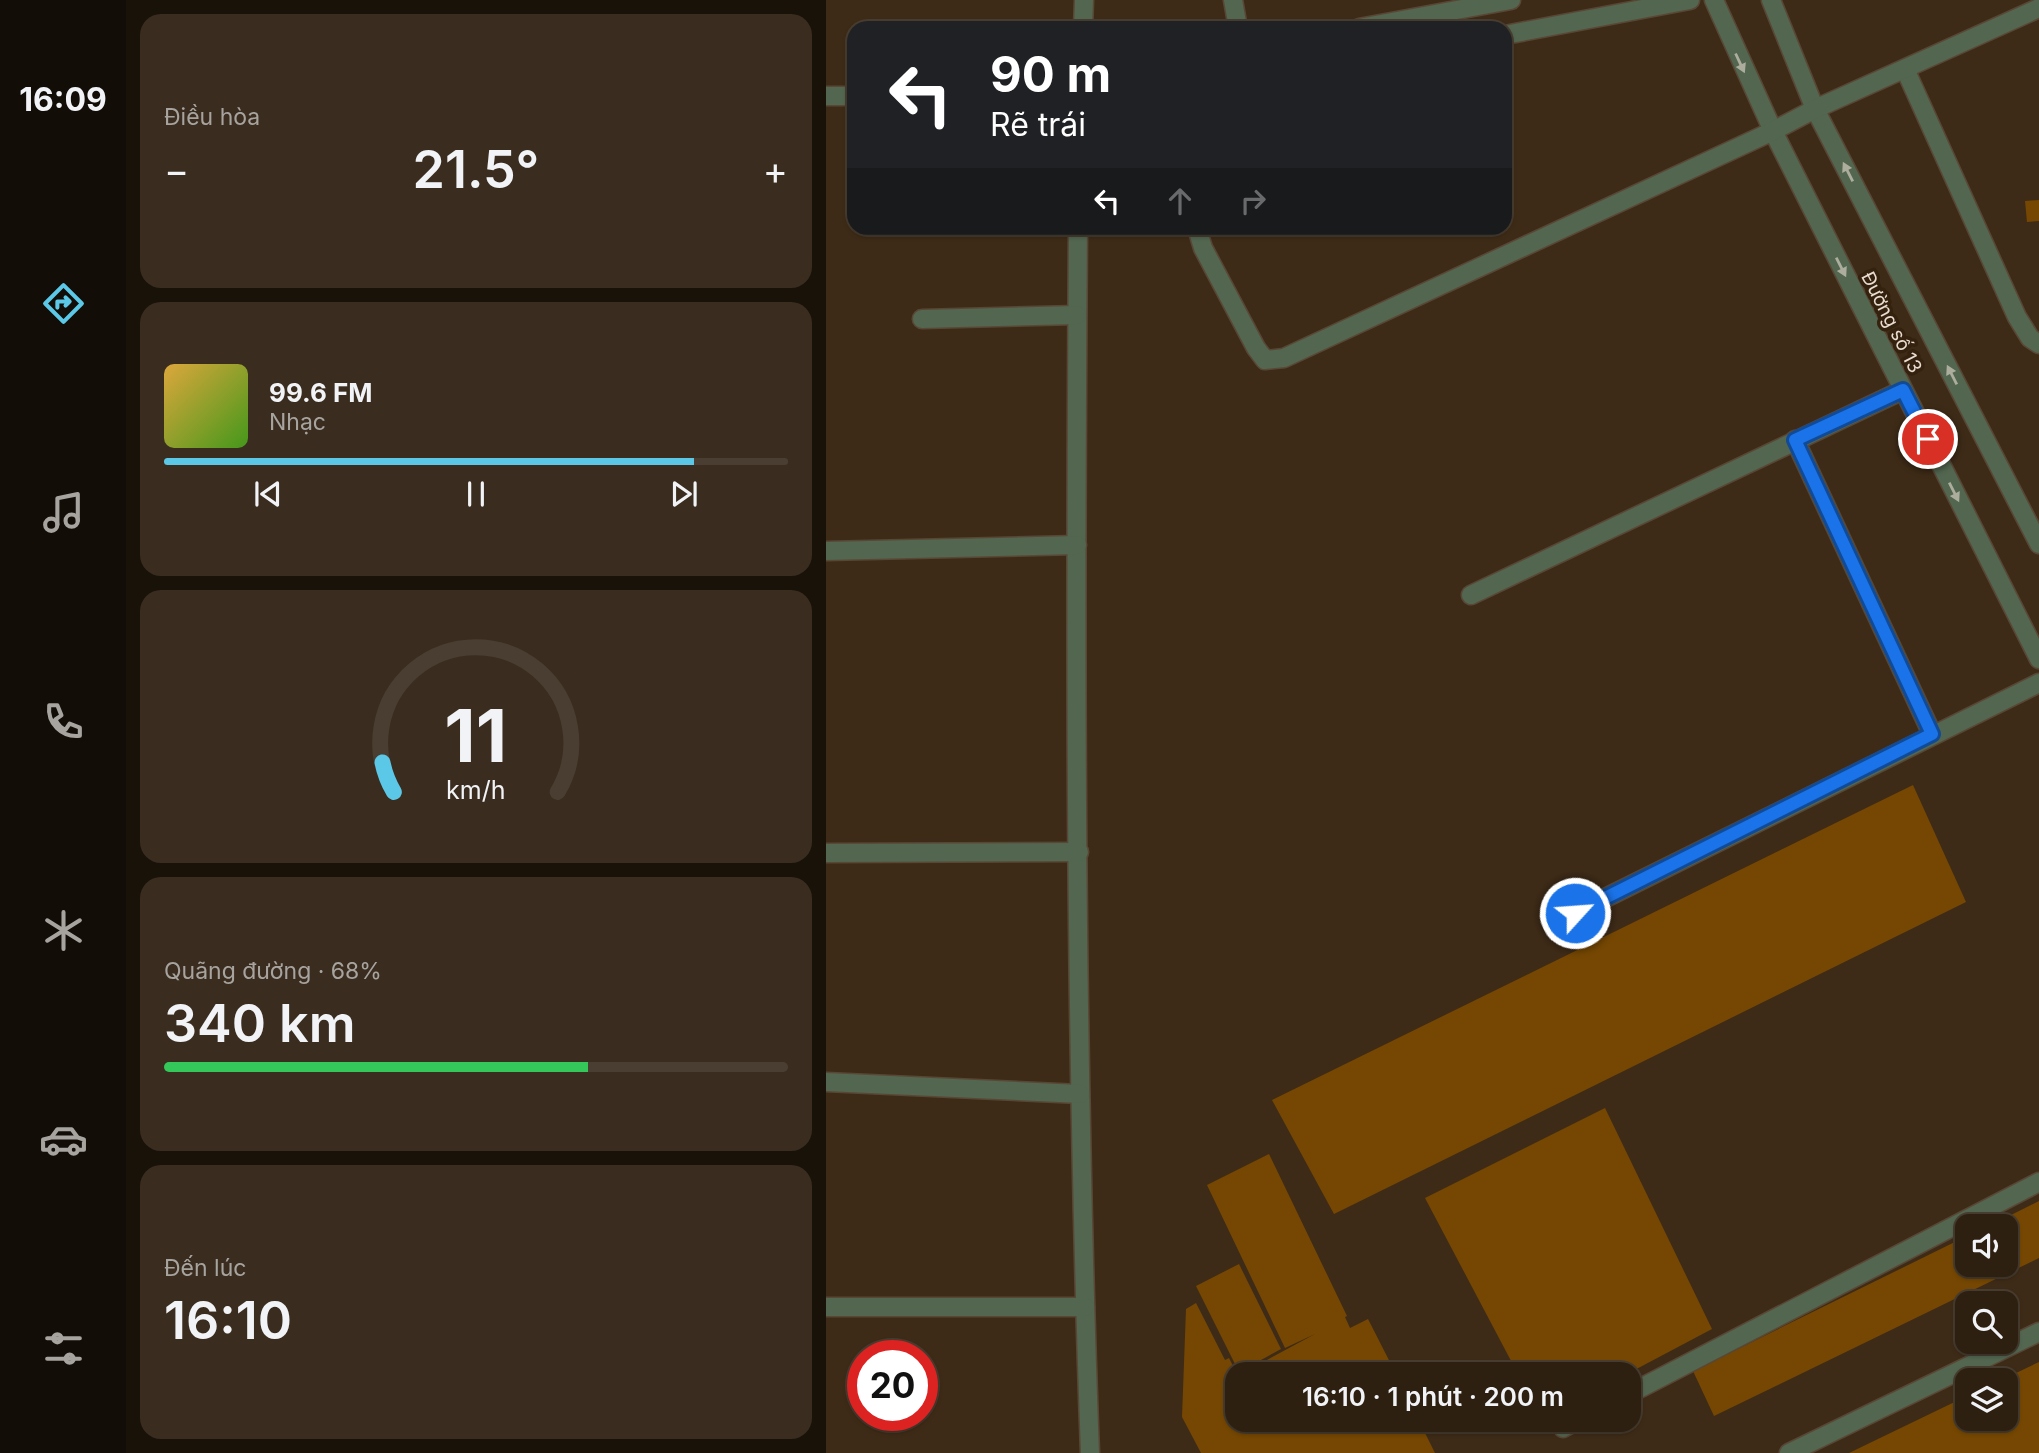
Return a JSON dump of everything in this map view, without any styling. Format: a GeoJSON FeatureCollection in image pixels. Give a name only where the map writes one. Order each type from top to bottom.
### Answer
{"type":"FeatureCollection","features":[{"type":"Feature","properties":{"kind":"street"},"geometry":{"type":"LineString","coordinates":[[1083,21],[1084,0]]}},
{"type":"Feature","properties":{"kind":"street"},"geometry":{"type":"LineString","coordinates":[[1233,0],[1237,21]]}},
{"type":"Feature","properties":{"kind":"street"},"geometry":{"type":"LineString","coordinates":[[1397,21],[1510,0]]}},
{"type":"Feature","properties":{"kind":"street"},"geometry":{"type":"LineString","coordinates":[[1512,34],[1690,0]]}},
{"type":"Feature","properties":{"kind":"street","name":"Đường số 13"},"geometry":{"type":"LineString","coordinates":[[1714,0],[1773,131],[2039,659]]}},
{"type":"Feature","properties":{"kind":"street","name":"Đường số 13"},"geometry":{"type":"LineString","coordinates":[[1770,0],[1815,109],[2039,544]]}},
{"type":"Feature","properties":{"kind":"street"},"geometry":{"type":"LineString","coordinates":[[1199,235],[1203,248],[1256,348],[1265,360],[1284,358],[1815,109],[2039,8]]}},
{"type":"Feature","properties":{"kind":"street"},"geometry":{"type":"LineString","coordinates":[[1905,69],[2017,317],[2030,338],[2039,344]]}},
{"type":"Feature","properties":{"kind":"street"},"geometry":{"type":"LineString","coordinates":[[826,96],[847,96]]}},
{"type":"Feature","properties":{"kind":"street"},"geometry":{"type":"LineString","coordinates":[[1078,235],[1080,1094],[1090,1453]]}},
{"type":"Feature","properties":{"kind":"street"},"geometry":{"type":"LineString","coordinates":[[922,319],[1077,315]]}},
{"type":"Feature","properties":{"kind":"street"},"geometry":{"type":"LineString","coordinates":[[1471,595],[1903,390]]}},
{"type":"Feature","properties":{"kind":"street"},"geometry":{"type":"LineString","coordinates":[[1795,440],[1932,734]]}},
{"type":"Feature","properties":{"kind":"street"},"geometry":{"type":"LineString","coordinates":[[826,551],[1077,545]]}},
{"type":"Feature","properties":{"kind":"street"},"geometry":{"type":"LineString","coordinates":[[1575,913],[2039,683]]}},
{"type":"Feature","properties":{"kind":"street"},"geometry":{"type":"LineString","coordinates":[[826,853],[1079,852]]}},
{"type":"Feature","properties":{"kind":"street"},"geometry":{"type":"LineString","coordinates":[[826,1082],[1080,1094]]}},
{"type":"Feature","properties":{"kind":"street"},"geometry":{"type":"LineString","coordinates":[[1641,1388],[2039,1182]]}},
{"type":"Feature","properties":{"kind":"street"},"geometry":{"type":"LineString","coordinates":[[826,1307],[1085,1307]]}},
{"type":"Feature","properties":{"kind":"street"},"geometry":{"type":"LineString","coordinates":[[1789,1453],[2039,1332]]}},
{"type":"Feature","properties":{"kind":"building"},"geometry":{"type":"Polygon","coordinates":[[[2039,200],[2039,221],[2027,222],[2025,201],[2039,200]]]}},
{"type":"Feature","properties":{"kind":"building"},"geometry":{"type":"Polygon","coordinates":[[[1913,785],[1966,902],[1334,1214],[1272,1100],[1913,785]]]}},
{"type":"Feature","properties":{"kind":"building"},"geometry":{"type":"Polygon","coordinates":[[[1605,1108],[1712,1329],[1641,1367],[1641,1362],[1512,1362],[1425,1198],[1605,1108]]]}},
{"type":"Feature","properties":{"kind":"building"},"geometry":{"type":"Polygon","coordinates":[[[1269,1154],[1347,1316],[1345,1317],[1350,1328],[1368,1319],[1390,1362],[1263,1362],[1315,1334],[1285,1348],[1207,1185],[1269,1154]]]}},
{"type":"Feature","properties":{"kind":"building"},"geometry":{"type":"Polygon","coordinates":[[[2039,1201],[2039,1258],[2018,1268],[2018,1214],[2013,1214],[2039,1201]]]}},
{"type":"Feature","properties":{"kind":"building"},"geometry":{"type":"Polygon","coordinates":[[[1955,1242],[1955,1277],[2000,1277],[1971,1291],[1955,1291],[1955,1299],[1714,1416],[1693,1371],[1955,1242]]]}},
{"type":"Feature","properties":{"kind":"building"},"geometry":{"type":"Polygon","coordinates":[[[1239,1264],[1281,1349],[1257,1362],[1234,1362],[1196,1286],[1239,1264]]]}},
{"type":"Feature","properties":{"kind":"building"},"geometry":{"type":"Polygon","coordinates":[[[1196,1303],[1225,1360],[1229,1358],[1231,1362],[1225,1362],[1225,1432],[1424,1432],[1435,1453],[1201,1453],[1182,1417],[1186,1309],[1196,1303]]]}},
{"type":"Feature","properties":{"kind":"building"},"geometry":{"type":"Polygon","coordinates":[[[2039,1362],[2039,1453],[1849,1453],[1955,1402],[1955,1431],[2018,1431],[2018,1372],[2039,1362]]]}},
{"type":"Feature","properties":{"kind":"route"},"geometry":{"type":"LineString","coordinates":[[1575,913],[1932,734],[1795,440],[1903,390],[1928,439]]}}]}
